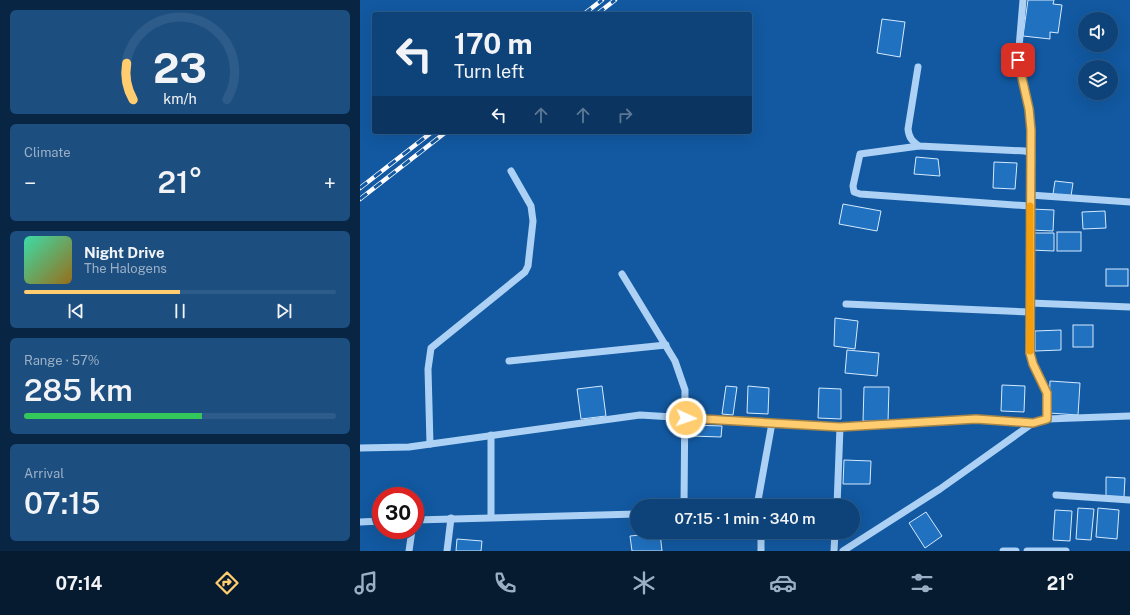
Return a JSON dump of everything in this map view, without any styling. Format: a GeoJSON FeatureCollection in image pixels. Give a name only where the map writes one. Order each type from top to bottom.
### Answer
{"type":"FeatureCollection","features":[{"type":"Feature","properties":{"kind":"street"},"geometry":{"type":"LineString","coordinates":[[1023,0],[1018,60],[1029,109],[1031,130],[1030,353],[1033,364],[1047,393],[1047,419]]}},
{"type":"Feature","properties":{"kind":"street"},"geometry":{"type":"LineString","coordinates":[[918,66],[908,129],[909,136],[919,146]]}},
{"type":"Feature","properties":{"kind":"street"},"geometry":{"type":"LineString","coordinates":[[1030,153],[919,146],[860,154],[853,186],[854,192],[860,194],[1030,206]]}},
{"type":"Feature","properties":{"kind":"street"},"geometry":{"type":"LineString","coordinates":[[430,444],[428,369],[431,348],[524,272],[528,266],[533,221],[532,206],[511,171]]}},
{"type":"Feature","properties":{"kind":"street"},"geometry":{"type":"LineString","coordinates":[[1030,195],[1130,202]]}},
{"type":"Feature","properties":{"kind":"street"},"geometry":{"type":"LineString","coordinates":[[622,274],[675,361],[685,390],[686,418],[684,499]]}},
{"type":"Feature","properties":{"kind":"street"},"geometry":{"type":"LineString","coordinates":[[1030,303],[1130,308]]}},
{"type":"Feature","properties":{"kind":"street"},"geometry":{"type":"LineString","coordinates":[[846,304],[1030,312]]}},
{"type":"Feature","properties":{"kind":"street"},"geometry":{"type":"LineString","coordinates":[[509,361],[666,345]]}},
{"type":"Feature","properties":{"kind":"street"},"geometry":{"type":"LineString","coordinates":[[360,448],[409,447],[640,415],[840,427],[976,419],[1033,423]]}},
{"type":"Feature","properties":{"kind":"street"},"geometry":{"type":"LineString","coordinates":[[843,551],[940,489],[1033,423],[1047,419],[1130,416]]}},
{"type":"Feature","properties":{"kind":"street"},"geometry":{"type":"LineString","coordinates":[[758,499],[772,423]]}},
{"type":"Feature","properties":{"kind":"street"},"geometry":{"type":"LineString","coordinates":[[836,499],[840,427]]}},
{"type":"Feature","properties":{"kind":"street"},"geometry":{"type":"LineString","coordinates":[[491,435],[491,517]]}},
{"type":"Feature","properties":{"kind":"street"},"geometry":{"type":"LineString","coordinates":[[1056,495],[1130,500]]}},
{"type":"Feature","properties":{"kind":"street"},"geometry":{"type":"LineString","coordinates":[[424,520],[630,514]]}},
{"type":"Feature","properties":{"kind":"street"},"geometry":{"type":"LineString","coordinates":[[447,551],[451,518]]}},
{"type":"Feature","properties":{"kind":"street"},"geometry":{"type":"LineString","coordinates":[[360,522],[372,521]]}},
{"type":"Feature","properties":{"kind":"street"},"geometry":{"type":"LineString","coordinates":[[409,551],[411,539]]}},
{"type":"Feature","properties":{"kind":"street"},"geometry":{"type":"LineString","coordinates":[[761,539],[761,551]]}},
{"type":"Feature","properties":{"kind":"street"},"geometry":{"type":"LineString","coordinates":[[834,551],[835,539]]}},
{"type":"Feature","properties":{"kind":"street"},"geometry":{"type":"LineString","coordinates":[[1003,551],[1016,551]]}},
{"type":"Feature","properties":{"kind":"street"},"geometry":{"type":"LineString","coordinates":[[1027,551],[1066,551]]}},
{"type":"Feature","properties":{"kind":"building"},"geometry":{"type":"Polygon","coordinates":[[[1028,0],[1054,0],[1053,4],[1062,5],[1058,33],[1050,32],[1050,39],[1023,36],[1028,0]]]}},
{"type":"Feature","properties":{"kind":"building"},"geometry":{"type":"Polygon","coordinates":[[[882,19],[905,22],[900,57],[877,53],[882,19]]]}},
{"type":"Feature","properties":{"kind":"building"},"geometry":{"type":"Polygon","coordinates":[[[916,157],[938,159],[940,176],[914,174],[916,157]]]}},
{"type":"Feature","properties":{"kind":"building"},"geometry":{"type":"Polygon","coordinates":[[[994,162],[1017,163],[1015,189],[993,188],[994,162]]]}},
{"type":"Feature","properties":{"kind":"building"},"geometry":{"type":"Polygon","coordinates":[[[1055,181],[1073,183],[1071,196],[1053,194],[1055,181]]]}},
{"type":"Feature","properties":{"kind":"building"},"geometry":{"type":"Polygon","coordinates":[[[843,204],[881,211],[877,231],[839,224],[843,204]]]}},
{"type":"Feature","properties":{"kind":"building"},"geometry":{"type":"Polygon","coordinates":[[[1031,209],[1054,210],[1053,231],[1030,230],[1031,209]]]}},
{"type":"Feature","properties":{"kind":"building"},"geometry":{"type":"Polygon","coordinates":[[[1105,211],[1106,228],[1083,229],[1082,212],[1105,211]]]}},
{"type":"Feature","properties":{"kind":"building"},"geometry":{"type":"Polygon","coordinates":[[[1057,232],[1081,232],[1081,251],[1057,251],[1057,232]]]}},
{"type":"Feature","properties":{"kind":"building"},"geometry":{"type":"Polygon","coordinates":[[[1031,233],[1054,233],[1054,251],[1030,250],[1031,233]]]}},
{"type":"Feature","properties":{"kind":"building"},"geometry":{"type":"Polygon","coordinates":[[[1106,269],[1128,269],[1128,286],[1106,286],[1106,269]]]}},
{"type":"Feature","properties":{"kind":"building"},"geometry":{"type":"Polygon","coordinates":[[[835,318],[858,321],[855,349],[834,346],[835,318]]]}},
{"type":"Feature","properties":{"kind":"building"},"geometry":{"type":"Polygon","coordinates":[[[1073,325],[1093,325],[1093,347],[1073,347],[1073,325]]]}},
{"type":"Feature","properties":{"kind":"building"},"geometry":{"type":"Polygon","coordinates":[[[1061,330],[1061,350],[1035,351],[1035,331],[1061,330]]]}},
{"type":"Feature","properties":{"kind":"building"},"geometry":{"type":"Polygon","coordinates":[[[847,350],[879,353],[877,376],[845,373],[847,350]]]}},
{"type":"Feature","properties":{"kind":"building"},"geometry":{"type":"Polygon","coordinates":[[[1050,381],[1080,383],[1078,415],[1049,413],[1050,381]]]}},
{"type":"Feature","properties":{"kind":"building"},"geometry":{"type":"Polygon","coordinates":[[[1002,385],[1025,386],[1024,412],[1001,411],[1002,385]]]}},
{"type":"Feature","properties":{"kind":"building"},"geometry":{"type":"Polygon","coordinates":[[[602,386],[606,416],[581,419],[577,389],[602,386]]]}},
{"type":"Feature","properties":{"kind":"building"},"geometry":{"type":"Polygon","coordinates":[[[726,386],[737,387],[733,415],[722,414],[726,386]]]}},
{"type":"Feature","properties":{"kind":"building"},"geometry":{"type":"Polygon","coordinates":[[[748,386],[769,388],[768,414],[747,413],[748,386]]]}},
{"type":"Feature","properties":{"kind":"building"},"geometry":{"type":"Polygon","coordinates":[[[864,387],[889,387],[888,422],[863,421],[864,387]]]}},
{"type":"Feature","properties":{"kind":"building"},"geometry":{"type":"Polygon","coordinates":[[[819,388],[841,389],[841,419],[818,418],[819,388]]]}},
{"type":"Feature","properties":{"kind":"building"},"geometry":{"type":"Polygon","coordinates":[[[692,425],[722,426],[721,437],[691,436],[692,425]]]}},
{"type":"Feature","properties":{"kind":"building"},"geometry":{"type":"Polygon","coordinates":[[[844,460],[871,461],[870,484],[843,484],[844,460]]]}},
{"type":"Feature","properties":{"kind":"building"},"geometry":{"type":"Polygon","coordinates":[[[1106,477],[1125,478],[1124,497],[1106,496],[1106,477]]]}},
{"type":"Feature","properties":{"kind":"building"},"geometry":{"type":"Polygon","coordinates":[[[1078,508],[1094,509],[1091,540],[1076,539],[1078,508]]]}},
{"type":"Feature","properties":{"kind":"building"},"geometry":{"type":"Polygon","coordinates":[[[1098,508],[1119,510],[1117,539],[1096,537],[1098,508]]]}},
{"type":"Feature","properties":{"kind":"building"},"geometry":{"type":"Polygon","coordinates":[[[1055,510],[1072,511],[1070,541],[1053,540],[1055,510]]]}},
{"type":"Feature","properties":{"kind":"building"},"geometry":{"type":"Polygon","coordinates":[[[926,512],[942,536],[925,548],[909,523],[926,512]]]}},
{"type":"Feature","properties":{"kind":"building"},"geometry":{"type":"Polygon","coordinates":[[[457,539],[482,541],[481,551],[456,551],[457,539]]]}},
{"type":"Feature","properties":{"kind":"building"},"geometry":{"type":"Polygon","coordinates":[[[630,539],[661,539],[662,551],[632,551],[630,539]]]}},
{"type":"Feature","properties":{"kind":"railway"},"geometry":{"type":"LineString","coordinates":[[587,12],[602,0]]}},
{"type":"Feature","properties":{"kind":"railway"},"geometry":{"type":"LineString","coordinates":[[600,12],[615,0]]}},
{"type":"Feature","properties":{"kind":"railway"},"geometry":{"type":"LineString","coordinates":[[360,188],[429,134]]}},
{"type":"Feature","properties":{"kind":"railway"},"geometry":{"type":"LineString","coordinates":[[360,199],[443,134]]}},
{"type":"Feature","properties":{"kind":"slow traffic"},"geometry":{"type":"LineString","coordinates":[[1030,206],[1030,351]]}},
{"type":"Feature","properties":{"kind":"route"},"geometry":{"type":"LineString","coordinates":[[686,418],[840,427],[976,419],[1033,423],[1047,419],[1047,393],[1033,364],[1030,353],[1031,130],[1029,109],[1019,71],[1018,60]]}}]}
